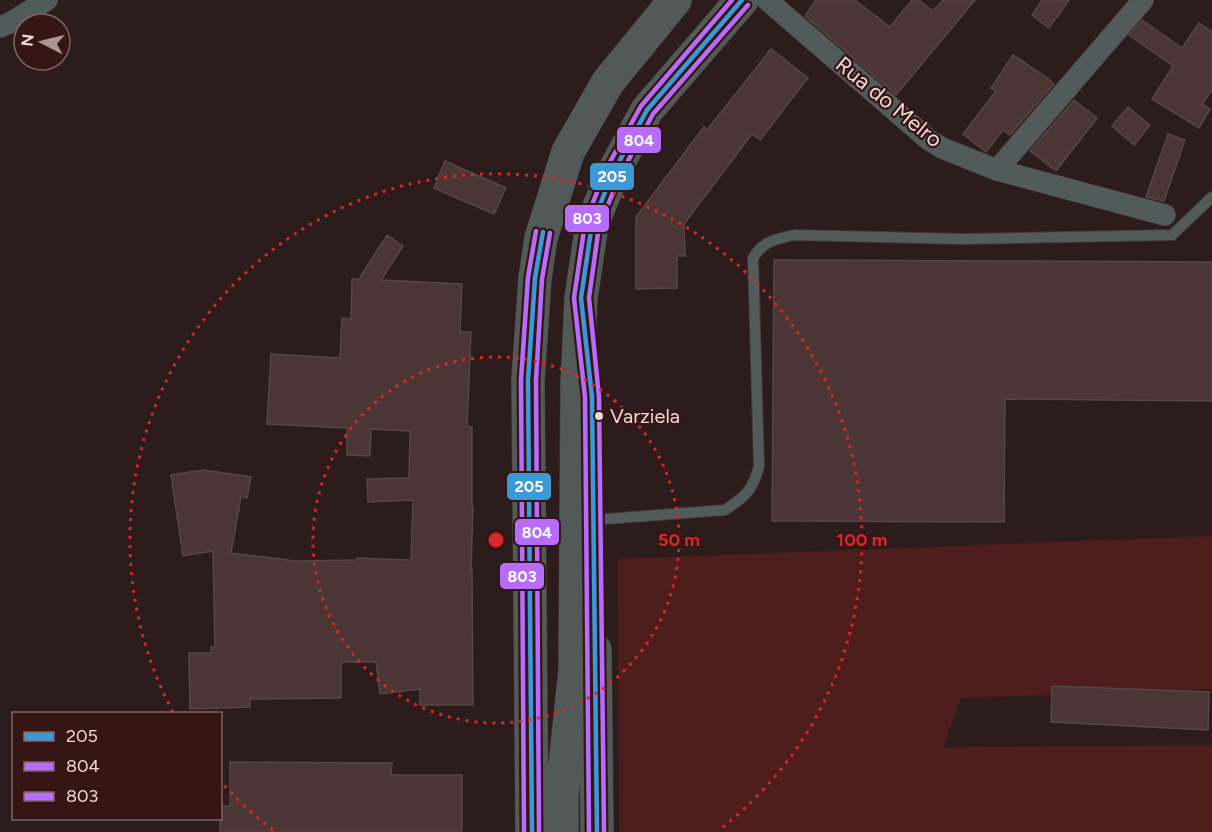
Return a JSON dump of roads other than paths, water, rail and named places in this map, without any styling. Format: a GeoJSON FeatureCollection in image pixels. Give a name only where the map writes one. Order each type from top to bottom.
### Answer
{"type":"FeatureCollection","features":[{"type":"Feature","properties":{"kind":"main road"},"geometry":{"type":"LineString","coordinates":[[532,832],[528,380],[535,278],[541,238],[568,152],[608,82],[675,0]]}},
{"type":"Feature","properties":{"kind":"main road"},"geometry":{"type":"LineString","coordinates":[[562,832],[562,795],[574,669],[577,385],[581,298],[592,224],[613,173],[647,110],[742,0]]}},
{"type":"Feature","properties":{"kind":"main road"},"geometry":{"type":"LineString","coordinates":[[535,278],[543,377],[548,666],[562,795]]}},
{"type":"Feature","properties":{"kind":"main road"},"geometry":{"type":"LineString","coordinates":[[581,298],[592,397],[597,832]]}},
{"type":"Feature","properties":{"kind":"street"},"geometry":{"type":"LineString","coordinates":[[0,27],[47,0]]}},
{"type":"Feature","properties":{"kind":"street","name":"Rua do Melro"},"geometry":{"type":"LineString","coordinates":[[767,0],[929,140],[942,148],[997,170],[1165,215]]}},
{"type":"Feature","properties":{"kind":"street"},"geometry":{"type":"LineString","coordinates":[[997,170],[1143,0]]}},
{"type":"Feature","properties":{"kind":"lane"},"geometry":{"type":"LineString","coordinates":[[593,520],[725,510],[744,498],[755,481],[759,466],[753,258],[767,242],[794,235],[964,239],[1172,235],[1212,197]]}},
{"type":"Feature","properties":{"kind":"place","name":"Varziela"},"geometry":{"type":"Point","coordinates":[599,416]}}]}
